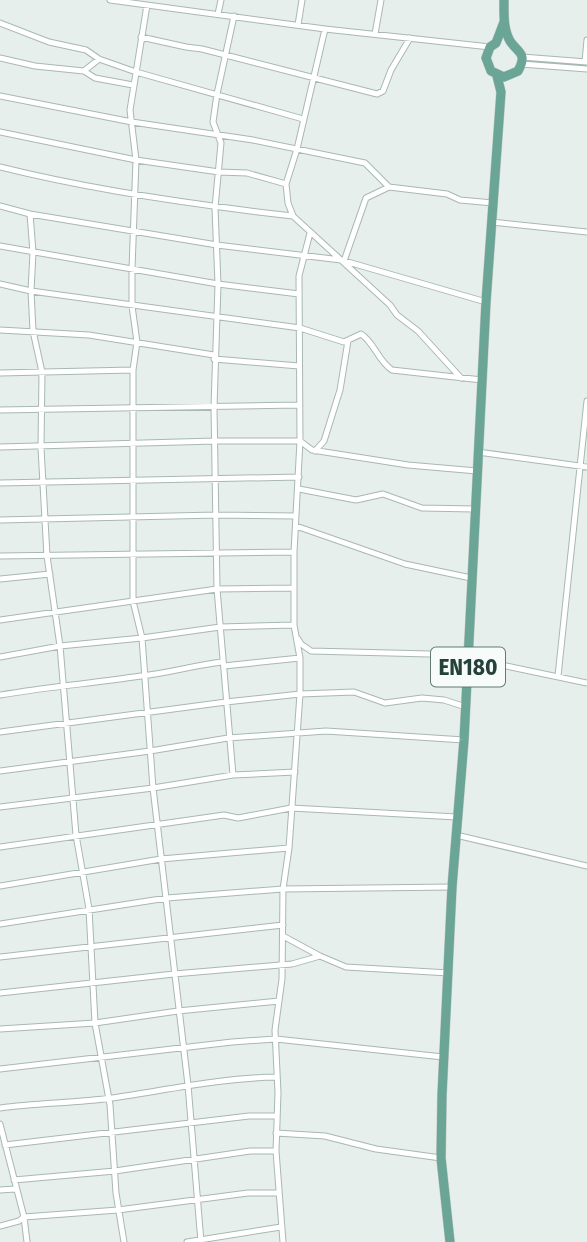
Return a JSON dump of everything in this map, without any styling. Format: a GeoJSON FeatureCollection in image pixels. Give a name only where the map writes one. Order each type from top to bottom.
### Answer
{"type":"FeatureCollection","features":[{"type":"Feature","properties":{"kind":"main road"},"geometry":{"type":"LineString","coordinates":[[504,0],[504,22],[511,43],[517,47],[522,61]]}},
{"type":"Feature","properties":{"kind":"main road"},"geometry":{"type":"LineString","coordinates":[[493,45],[504,22]]}},
{"type":"Feature","properties":{"kind":"main road"},"geometry":{"type":"LineString","coordinates":[[493,45],[511,43]]}},
{"type":"Feature","properties":{"kind":"main road","name":"EN180"},"geometry":{"type":"LineString","coordinates":[[450,1242],[441,1158],[443,1057],[469,655],[486,302],[501,92],[497,76],[486,61],[493,45]]}},
{"type":"Feature","properties":{"kind":"main road","name":"EN180"},"geometry":{"type":"LineString","coordinates":[[501,92],[508,77],[515,74],[522,61]]}},
{"type":"Feature","properties":{"kind":"main road"},"geometry":{"type":"LineString","coordinates":[[497,76],[508,77]]}},
{"type":"Feature","properties":{"kind":"street"},"geometry":{"type":"LineString","coordinates":[[110,0],[325,29],[493,45]]}},
{"type":"Feature","properties":{"kind":"street"},"geometry":{"type":"LineString","coordinates":[[218,14],[221,0]]}},
{"type":"Feature","properties":{"kind":"street"},"geometry":{"type":"LineString","coordinates":[[298,25],[302,0]]}},
{"type":"Feature","properties":{"kind":"street"},"geometry":{"type":"LineString","coordinates":[[375,34],[381,0]]}},
{"type":"Feature","properties":{"kind":"street"},"geometry":{"type":"LineString","coordinates":[[144,3],[130,110],[136,160],[132,269],[132,306],[137,342],[133,370],[133,601],[142,638],[153,788],[188,1085],[201,1241]]}},
{"type":"Feature","properties":{"kind":"street"},"geometry":{"type":"LineString","coordinates":[[233,775],[217,589],[214,357],[218,284],[215,208],[221,143],[213,122],[234,16]]}},
{"type":"Feature","properties":{"kind":"street"},"geometry":{"type":"LineString","coordinates":[[0,23],[49,42],[86,50],[99,59],[136,72],[303,119]]}},
{"type":"Feature","properties":{"kind":"street"},"geometry":{"type":"LineString","coordinates":[[325,29],[297,149],[286,184],[288,203],[293,216],[390,305],[403,322],[418,331],[461,378]]}},
{"type":"Feature","properties":{"kind":"street"},"geometry":{"type":"LineString","coordinates":[[141,37],[202,49],[380,94],[391,69],[410,38]]}},
{"type":"Feature","properties":{"kind":"street"},"geometry":{"type":"LineString","coordinates":[[522,61],[586,64],[587,40]]}},
{"type":"Feature","properties":{"kind":"street"},"geometry":{"type":"LineString","coordinates":[[0,58],[35,66],[84,71],[95,78],[133,85]]}},
{"type":"Feature","properties":{"kind":"street"},"geometry":{"type":"LineString","coordinates":[[84,71],[99,59]]}},
{"type":"Feature","properties":{"kind":"street"},"geometry":{"type":"LineString","coordinates":[[0,96],[365,163],[389,187]]}},
{"type":"Feature","properties":{"kind":"street"},"geometry":{"type":"LineString","coordinates":[[0,132],[136,160],[219,172],[247,173],[286,184]]}},
{"type":"Feature","properties":{"kind":"street"},"geometry":{"type":"LineString","coordinates":[[0,167],[136,195],[215,208],[293,216]]}},
{"type":"Feature","properties":{"kind":"street"},"geometry":{"type":"LineString","coordinates":[[342,261],[366,198],[389,187],[493,203]]}},
{"type":"Feature","properties":{"kind":"street"},"geometry":{"type":"LineString","coordinates":[[0,205],[30,214],[135,232],[342,261],[486,302]]}},
{"type":"Feature","properties":{"kind":"street"},"geometry":{"type":"LineString","coordinates":[[30,214],[33,331],[42,372],[41,448],[47,556],[57,611],[76,835],[89,909],[95,1023],[109,1098],[118,1210],[124,1242]]}},
{"type":"Feature","properties":{"kind":"street"},"geometry":{"type":"LineString","coordinates":[[492,222],[587,232]]}},
{"type":"Feature","properties":{"kind":"street"},"geometry":{"type":"LineString","coordinates":[[283,1242],[277,1193],[276,1038],[282,965],[283,889],[289,848],[300,694],[300,658],[294,625],[294,552],[300,441],[299,294],[303,257],[310,233]]}},
{"type":"Feature","properties":{"kind":"street"},"geometry":{"type":"LineString","coordinates":[[0,246],[218,284],[299,294]]}},
{"type":"Feature","properties":{"kind":"street"},"geometry":{"type":"LineString","coordinates":[[0,284],[132,306],[300,328],[344,342],[358,334],[365,335],[392,370],[482,380]]}},
{"type":"Feature","properties":{"kind":"street"},"geometry":{"type":"LineString","coordinates":[[0,330],[89,335],[214,357],[299,366]]}},
{"type":"Feature","properties":{"kind":"street"},"geometry":{"type":"LineString","coordinates":[[315,451],[324,441],[340,390],[348,341]]}},
{"type":"Feature","properties":{"kind":"street"},"geometry":{"type":"LineString","coordinates":[[0,373],[133,370]]}},
{"type":"Feature","properties":{"kind":"street"},"geometry":{"type":"LineString","coordinates":[[558,676],[584,467],[587,401]]}},
{"type":"Feature","properties":{"kind":"street"},"geometry":{"type":"LineString","coordinates":[[0,410],[299,405]]}},
{"type":"Feature","properties":{"kind":"street"},"geometry":{"type":"LineString","coordinates":[[0,447],[300,441],[315,451],[408,465],[477,471]]}},
{"type":"Feature","properties":{"kind":"street"},"geometry":{"type":"LineString","coordinates":[[478,452],[584,467]]}},
{"type":"Feature","properties":{"kind":"street"},"geometry":{"type":"LineString","coordinates":[[0,483],[299,477]]}},
{"type":"Feature","properties":{"kind":"street"},"geometry":{"type":"LineString","coordinates":[[299,489],[356,500],[383,494],[422,508],[474,509]]}},
{"type":"Feature","properties":{"kind":"street"},"geometry":{"type":"LineString","coordinates":[[0,520],[296,516]]}},
{"type":"Feature","properties":{"kind":"street"},"geometry":{"type":"LineString","coordinates":[[296,526],[405,564],[471,578]]}},
{"type":"Feature","properties":{"kind":"street"},"geometry":{"type":"LineString","coordinates":[[0,556],[294,552]]}},
{"type":"Feature","properties":{"kind":"street"},"geometry":{"type":"LineString","coordinates":[[0,579],[50,574]]}},
{"type":"Feature","properties":{"kind":"street"},"geometry":{"type":"LineString","coordinates":[[0,620],[217,589],[294,588]]}},
{"type":"Feature","properties":{"kind":"street"},"geometry":{"type":"LineString","coordinates":[[0,657],[60,646],[220,627],[294,625]]}},
{"type":"Feature","properties":{"kind":"street"},"geometry":{"type":"LineString","coordinates":[[295,633],[301,644],[311,651],[469,655],[492,663],[587,683]]}},
{"type":"Feature","properties":{"kind":"street"},"geometry":{"type":"LineString","coordinates":[[0,695],[62,684],[144,676],[186,666],[300,658]]}},
{"type":"Feature","properties":{"kind":"street"},"geometry":{"type":"LineString","coordinates":[[0,732],[300,694],[354,692],[385,703],[422,698],[444,700],[466,707]]}},
{"type":"Feature","properties":{"kind":"street"},"geometry":{"type":"LineString","coordinates":[[0,771],[228,738],[326,731],[464,740]]}},
{"type":"Feature","properties":{"kind":"street"},"geometry":{"type":"LineString","coordinates":[[0,807],[233,775],[295,772]]}},
{"type":"Feature","properties":{"kind":"street"},"geometry":{"type":"LineString","coordinates":[[0,847],[223,815],[238,818],[292,808],[457,817]]}},
{"type":"Feature","properties":{"kind":"street"},"geometry":{"type":"LineString","coordinates":[[456,835],[587,866]]}},
{"type":"Feature","properties":{"kind":"street"},"geometry":{"type":"LineString","coordinates":[[0,886],[161,859],[289,848]]}},
{"type":"Feature","properties":{"kind":"street"},"geometry":{"type":"LineString","coordinates":[[0,924],[167,898],[283,889],[452,887]]}},
{"type":"Feature","properties":{"kind":"street"},"geometry":{"type":"LineString","coordinates":[[0,957],[283,925]]}},
{"type":"Feature","properties":{"kind":"street"},"geometry":{"type":"LineString","coordinates":[[283,936],[346,967],[449,973]]}},
{"type":"Feature","properties":{"kind":"street"},"geometry":{"type":"LineString","coordinates":[[0,993],[301,963],[320,956]]}},
{"type":"Feature","properties":{"kind":"street"},"geometry":{"type":"LineString","coordinates":[[0,1030],[95,1023],[279,1001]]}},
{"type":"Feature","properties":{"kind":"street"},"geometry":{"type":"LineString","coordinates":[[0,1069],[276,1038],[443,1057]]}},
{"type":"Feature","properties":{"kind":"street"},"geometry":{"type":"LineString","coordinates":[[0,1108],[109,1098],[248,1077],[277,1077]]}},
{"type":"Feature","properties":{"kind":"street"},"geometry":{"type":"LineString","coordinates":[[4,1149],[191,1123],[249,1116],[276,1116]]}},
{"type":"Feature","properties":{"kind":"street"},"geometry":{"type":"LineString","coordinates":[[0,1124],[4,1149],[24,1217],[27,1242]]}},
{"type":"Feature","properties":{"kind":"street"},"geometry":{"type":"LineString","coordinates":[[276,1133],[325,1136],[387,1151],[441,1158]]}},
{"type":"Feature","properties":{"kind":"street"},"geometry":{"type":"LineString","coordinates":[[13,1180],[114,1171],[250,1151],[276,1151]]}},
{"type":"Feature","properties":{"kind":"street"},"geometry":{"type":"LineString","coordinates":[[0,1190],[15,1189]]}},
{"type":"Feature","properties":{"kind":"street"},"geometry":{"type":"LineString","coordinates":[[0,1226],[24,1217],[118,1210],[248,1193],[277,1193]]}},
{"type":"Feature","properties":{"kind":"street"},"geometry":{"type":"LineString","coordinates":[[187,1242],[281,1227]]}}]}
